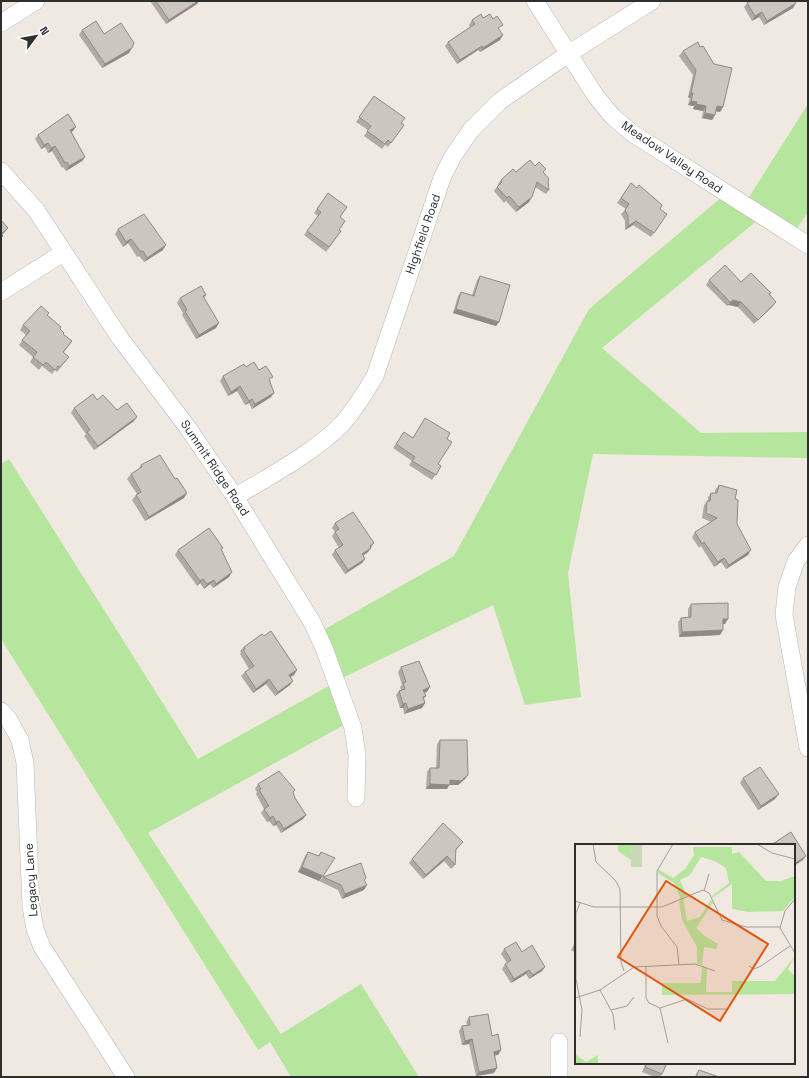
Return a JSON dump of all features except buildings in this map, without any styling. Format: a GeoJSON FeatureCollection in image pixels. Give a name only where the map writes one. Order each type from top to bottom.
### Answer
{"type":"FeatureCollection","features":[{"type":"Feature","properties":{"kind":"street"},"geometry":{"type":"LineString","coordinates":[[1,23],[36,1]]}},
{"type":"Feature","properties":{"kind":"street","name":"Meadow Valley Road"},"geometry":{"type":"LineString","coordinates":[[535,1],[568,54],[612,116],[632,133],[808,245]]}},
{"type":"Feature","properties":{"kind":"street","name":"Highfield Road"},"geometry":{"type":"LineString","coordinates":[[235,497],[322,440],[341,424],[362,400],[375,376],[442,178],[453,156],[471,130],[500,101],[568,54],[652,1]]}},
{"type":"Feature","properties":{"kind":"street","name":"Summit Ridge Road"},"geometry":{"type":"LineString","coordinates":[[1,171],[36,210],[120,338],[169,401],[235,497],[312,622],[324,648],[352,728],[357,755],[356,798]]}},
{"type":"Feature","properties":{"kind":"street"},"geometry":{"type":"LineString","coordinates":[[1,292],[63,253]]}},
{"type":"Feature","properties":{"kind":"street"},"geometry":{"type":"LineString","coordinates":[[808,545],[796,561],[787,587],[784,615],[808,748]]}},
{"type":"Feature","properties":{"kind":"street","name":"Legacy Lane"},"geometry":{"type":"LineString","coordinates":[[1,711],[10,720],[20,740],[25,763],[31,906],[35,929],[42,947],[126,1077]]}},
{"type":"Feature","properties":{"kind":"street"},"geometry":{"type":"LineString","coordinates":[[559,1042],[559,1077]]}},
{"type":"Feature","properties":{"kind":"green space"},"geometry":{"type":"Polygon","coordinates":[[[808,104],[808,212],[797,228],[770,210],[602,348],[701,433],[808,432],[808,458],[593,454],[568,573],[581,697],[525,705],[493,605],[344,677],[325,629],[454,556],[589,309],[722,197],[740,208],[749,197],[808,104]]]}},
{"type":"Feature","properties":{"kind":"green space"},"geometry":{"type":"Polygon","coordinates":[[[9,459],[198,759],[332,684],[344,725],[148,833],[281,1034],[361,984],[419,1077],[291,1077],[270,1042],[258,1050],[1,639],[1,464],[9,459]]]}}]}
